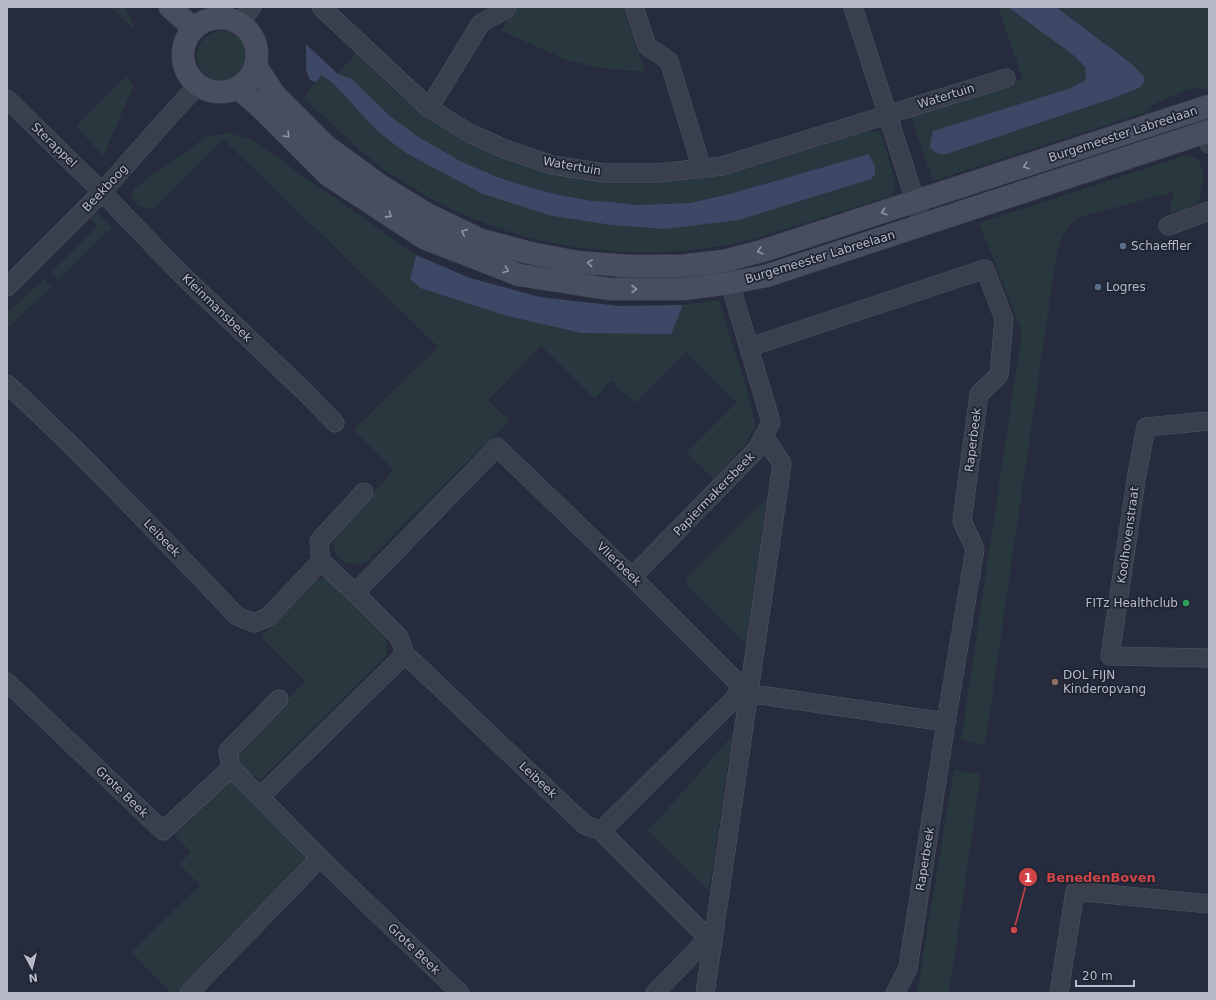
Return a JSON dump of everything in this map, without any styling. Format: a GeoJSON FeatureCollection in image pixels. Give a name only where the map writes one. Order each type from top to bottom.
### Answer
{"type":"FeatureCollection","features":[{"type":"Feature","properties":{"kind":"street"},"geometry":{"type":"LineString","coordinates":[[170,7],[193,28]]}},
{"type":"Feature","properties":{"kind":"street","name":"Watertuin"},"geometry":{"type":"LineString","coordinates":[[322,7],[429,108],[471,134],[505,149],[552,165],[604,173],[659,173],[722,166],[1006,78]]}},
{"type":"Feature","properties":{"kind":"street"},"geometry":{"type":"LineString","coordinates":[[429,108],[481,23],[505,10],[507,7]]}},
{"type":"Feature","properties":{"kind":"street"},"geometry":{"type":"LineString","coordinates":[[634,7],[647,46],[669,61],[702,169]]}},
{"type":"Feature","properties":{"kind":"street"},"geometry":{"type":"LineString","coordinates":[[853,7],[922,225]]}},
{"type":"Feature","properties":{"kind":"street"},"geometry":{"type":"LineString","coordinates":[[246,15],[249,31],[255,41],[258,54],[256,66],[252,74],[246,82],[238,88],[228,91],[218,92],[208,90],[198,85],[189,76],[184,64],[182,52],[186,39],[193,28],[204,21],[216,18],[246,15]]}},
{"type":"Feature","properties":{"kind":"street","name":"Burgemeester Labreelaan"},"geometry":{"type":"LineString","coordinates":[[256,66],[274,94],[326,146],[381,186],[427,214],[481,240],[530,253],[577,262],[628,266],[680,266],[724,261],[762,251],[1203,108]]}},
{"type":"Feature","properties":{"kind":"street","name":"Beekboog"},"geometry":{"type":"LineString","coordinates":[[7,286],[102,192],[198,85]]}},
{"type":"Feature","properties":{"kind":"street","name":"Burgemeester Labreelaan"},"geometry":{"type":"LineString","coordinates":[[238,88],[260,107],[328,175],[424,238],[519,275],[609,289],[682,289],[730,283],[766,276],[922,225],[1208,136]]}},
{"type":"Feature","properties":{"kind":"street","name":"Sterappel"},"geometry":{"type":"LineString","coordinates":[[7,99],[102,192]]}},
{"type":"Feature","properties":{"kind":"street"},"geometry":{"type":"LineString","coordinates":[[1203,108],[1208,136]]}},
{"type":"Feature","properties":{"kind":"street","name":"Kleinmansbeek"},"geometry":{"type":"LineString","coordinates":[[102,192],[178,270],[306,393],[335,423]]}},
{"type":"Feature","properties":{"kind":"street"},"geometry":{"type":"LineString","coordinates":[[1168,226],[1209,211]]}},
{"type":"Feature","properties":{"kind":"street","name":"Papiermakersbeek"},"geometry":{"type":"LineString","coordinates":[[632,577],[757,449],[770,422],[750,347],[724,261]]}},
{"type":"Feature","properties":{"kind":"street","name":"Raperbeek"},"geometry":{"type":"LineString","coordinates":[[750,347],[985,269],[1004,319],[999,375],[979,394],[962,521],[975,549],[946,722],[908,968],[894,993]]}},
{"type":"Feature","properties":{"kind":"street","name":"Leibeek"},"geometry":{"type":"LineString","coordinates":[[7,384],[87,461],[237,616],[254,624],[268,617],[321,561],[399,637],[405,654],[585,825],[601,830],[709,938]]}},
{"type":"Feature","properties":{"kind":"street","name":"Koolhovenstraat"},"geometry":{"type":"LineString","coordinates":[[1209,421],[1146,427],[1137,474],[1110,656],[1209,658]]}},
{"type":"Feature","properties":{"kind":"street"},"geometry":{"type":"LineString","coordinates":[[705,993],[708,969],[709,938],[743,693],[782,464],[764,436]]}},
{"type":"Feature","properties":{"kind":"street","name":"Vlierbeek"},"geometry":{"type":"LineString","coordinates":[[355,593],[497,447],[632,577],[736,681],[743,693]]}},
{"type":"Feature","properties":{"kind":"street"},"geometry":{"type":"LineString","coordinates":[[321,561],[319,542],[364,492]]}},
{"type":"Feature","properties":{"kind":"street"},"geometry":{"type":"LineString","coordinates":[[260,797],[405,654]]}},
{"type":"Feature","properties":{"kind":"street","name":"Grote Beek"},"geometry":{"type":"LineString","coordinates":[[10,690],[163,830],[231,768],[320,858],[457,992]]}},
{"type":"Feature","properties":{"kind":"street"},"geometry":{"type":"LineString","coordinates":[[601,830],[734,699],[743,693],[946,722]]}},
{"type":"Feature","properties":{"kind":"street"},"geometry":{"type":"LineString","coordinates":[[231,768],[228,751],[279,699]]}},
{"type":"Feature","properties":{"kind":"street"},"geometry":{"type":"LineString","coordinates":[[189,993],[320,858]]}},
{"type":"Feature","properties":{"kind":"street"},"geometry":{"type":"LineString","coordinates":[[1059,993],[1076,891],[1209,904]]}},
{"type":"Feature","properties":{"kind":"street"},"geometry":{"type":"LineString","coordinates":[[655,993],[709,938]]}},
{"type":"Feature","properties":{"kind":"shaded area"},"geometry":{"type":"Polygon","coordinates":[[[111,7],[125,7],[136,31],[111,7]]]}},
{"type":"Feature","properties":{"kind":"shaded area"},"geometry":{"type":"Polygon","coordinates":[[[515,7],[623,7],[645,72],[600,68],[567,60],[501,31],[515,7]]]}},
{"type":"Feature","properties":{"kind":"shaded area"},"geometry":{"type":"Polygon","coordinates":[[[998,7],[1008,7],[1073,55],[1085,67],[1087,75],[1085,80],[939,154],[945,155],[1111,99],[1133,65],[1056,7],[1209,7],[1209,90],[1196,88],[1185,91],[1152,105],[1144,113],[933,181],[911,116],[1023,79],[998,7]]]}},
{"type":"Feature","properties":{"kind":"shaded area"},"geometry":{"type":"Polygon","coordinates":[[[222,31],[231,33],[242,42],[247,56],[245,65],[236,76],[222,81],[213,79],[202,70],[197,56],[199,47],[208,36],[222,31]]]}},
{"type":"Feature","properties":{"kind":"shaded area"},"geometry":{"type":"Polygon","coordinates":[[[356,53],[405,100],[430,119],[594,180],[661,182],[698,179],[743,170],[870,130],[878,131],[882,136],[895,181],[895,190],[891,196],[770,234],[721,246],[682,251],[643,252],[604,250],[565,245],[526,237],[489,225],[453,210],[393,176],[358,148],[304,98],[321,75],[334,84],[377,131],[552,216],[611,225],[664,229],[875,174],[875,166],[869,154],[733,193],[690,203],[636,205],[592,201],[555,194],[495,176],[460,161],[417,136],[390,116],[352,79],[338,74],[356,53]]]}},
{"type":"Feature","properties":{"kind":"shaded area"},"geometry":{"type":"Polygon","coordinates":[[[126,76],[134,85],[103,156],[76,126],[126,76]]]}},
{"type":"Feature","properties":{"kind":"shaded area"},"geometry":{"type":"Polygon","coordinates":[[[229,133],[252,140],[416,255],[410,279],[420,288],[504,315],[670,334],[683,305],[719,300],[749,397],[755,426],[746,443],[714,479],[686,453],[737,402],[686,352],[635,403],[611,381],[595,399],[541,346],[488,400],[509,421],[366,562],[355,564],[345,562],[335,553],[333,540],[393,470],[354,430],[438,347],[223,139],[153,209],[139,206],[131,197],[135,188],[206,137],[229,133]]]}},
{"type":"Feature","properties":{"kind":"shaded area"},"geometry":{"type":"Polygon","coordinates":[[[1187,155],[1198,159],[1204,177],[1198,203],[1187,209],[1170,213],[1173,192],[1076,218],[1064,233],[1057,251],[985,745],[961,740],[1022,331],[979,223],[1187,155]]]}},
{"type":"Feature","properties":{"kind":"shaded area"},"geometry":{"type":"Polygon","coordinates":[[[96,212],[112,227],[58,280],[51,272],[98,226],[90,219],[96,212]]]}},
{"type":"Feature","properties":{"kind":"shaded area"},"geometry":{"type":"Polygon","coordinates":[[[44,279],[51,287],[7,328],[7,313],[44,279]]]}},
{"type":"Feature","properties":{"kind":"shaded area"},"geometry":{"type":"Polygon","coordinates":[[[766,499],[746,645],[684,581],[766,499]]]}},
{"type":"Feature","properties":{"kind":"shaded area"},"geometry":{"type":"Polygon","coordinates":[[[330,578],[386,636],[387,655],[261,779],[243,772],[235,757],[241,747],[305,681],[261,637],[315,580],[330,578]]]}},
{"type":"Feature","properties":{"kind":"shaded area"},"geometry":{"type":"Polygon","coordinates":[[[732,736],[709,891],[648,831],[732,736]]]}},
{"type":"Feature","properties":{"kind":"shaded area"},"geometry":{"type":"Polygon","coordinates":[[[954,770],[981,774],[949,993],[917,993],[954,770]]]}},
{"type":"Feature","properties":{"kind":"shaded area"},"geometry":{"type":"Polygon","coordinates":[[[231,779],[311,860],[177,993],[171,993],[131,952],[200,885],[179,864],[191,852],[174,835],[231,779]]]}},
{"type":"Feature","properties":{"kind":"water"},"geometry":{"type":"Polygon","coordinates":[[[1008,7],[1056,7],[1133,65],[1144,77],[1141,87],[1111,99],[944,155],[935,152],[930,147],[933,131],[1071,88],[1085,80],[1085,67],[1073,55],[1008,7]]]}},
{"type":"Feature","properties":{"kind":"water"},"geometry":{"type":"Polygon","coordinates":[[[306,44],[338,74],[352,79],[390,116],[417,136],[460,161],[495,176],[555,194],[592,201],[636,205],[690,203],[733,193],[869,154],[875,166],[875,174],[871,179],[739,220],[664,229],[611,225],[552,216],[483,194],[406,153],[377,131],[334,84],[321,75],[316,82],[310,80],[306,70],[306,44]]]}},
{"type":"Feature","properties":{"kind":"water"},"geometry":{"type":"Polygon","coordinates":[[[416,255],[470,278],[540,297],[619,306],[683,305],[671,334],[581,333],[504,315],[420,288],[410,279],[416,255]]]}},
{"type":"Feature","properties":{"kind":"place","name":"Schaeffler"},"geometry":{"type":"Point","coordinates":[1123,246]}},
{"type":"Feature","properties":{"kind":"place","name":"Logres"},"geometry":{"type":"Point","coordinates":[1098,287]}},
{"type":"Feature","properties":{"kind":"place","name":"FITz Healthclub"},"geometry":{"type":"Point","coordinates":[1186,603]}},
{"type":"Feature","properties":{"kind":"place","name":"DOL FIJN Kinderopvang"},"geometry":{"type":"Point","coordinates":[1055,682]}},
{"type":"Feature","properties":{"kind":"place","name":"BenedenBoven"},"geometry":{"type":"Point","coordinates":[1014,930]}}]}
